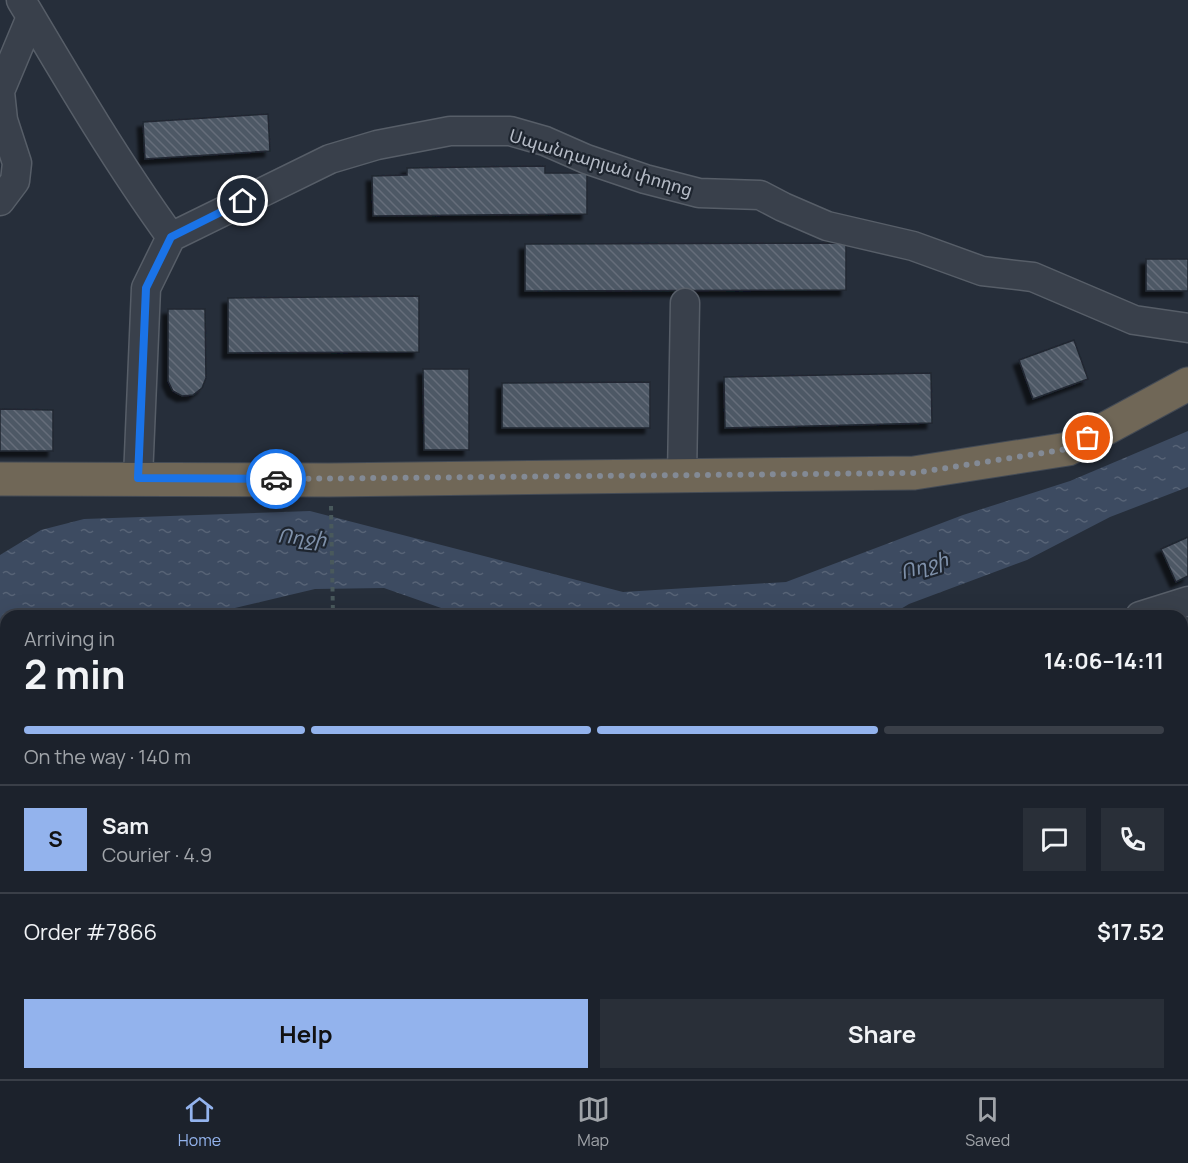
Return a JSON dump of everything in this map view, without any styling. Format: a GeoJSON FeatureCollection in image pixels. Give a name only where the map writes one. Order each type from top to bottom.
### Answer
{"type":"FeatureCollection","features":[{"type":"Feature","properties":{"kind":"highway"},"geometry":{"type":"LineString","coordinates":[[0,479],[328,480],[914,473],[1068,449],[1188,384]]}},
{"type":"Feature","properties":{"kind":"street"},"geometry":{"type":"LineString","coordinates":[[0,201],[15,181],[16,163],[3,120],[0,91],[26,8]]}},
{"type":"Feature","properties":{"kind":"street"},"geometry":{"type":"LineString","coordinates":[[26,8],[79,100],[133,184],[171,237],[146,288],[138,478]]}},
{"type":"Feature","properties":{"kind":"street","name":"Սպանդարյան փողոց"},"geometry":{"type":"LineString","coordinates":[[171,237],[330,159],[377,145],[450,131],[510,131],[545,141],[586,159],[645,179],[699,193],[760,195],[827,225],[913,246],[982,271],[1033,277],[1134,320],[1188,328]]}},
{"type":"Feature","properties":{"kind":"street"},"geometry":{"type":"LineString","coordinates":[[682,476],[685,303]]}},
{"type":"Feature","properties":{"kind":"street"},"geometry":{"type":"LineString","coordinates":[[1159,610],[1188,601]]}},
{"type":"Feature","properties":{"kind":"path"},"geometry":{"type":"LineString","coordinates":[[331,504],[333,610]]}},
{"type":"Feature","properties":{"kind":"water","name":"Ողջի"},"geometry":{"type":"Polygon","coordinates":[[[1188,431],[1188,487],[1110,517],[1027,560],[909,604],[899,610],[447,610],[384,588],[315,589],[226,610],[0,610],[0,555],[41,530],[84,519],[310,511],[623,592],[786,582],[963,515],[1070,481],[1188,431]]]}},
{"type":"Feature","properties":{"kind":"building"},"geometry":{"type":"Polygon","coordinates":[[[268,114],[270,151],[145,159],[143,122],[268,114]]]}},
{"type":"Feature","properties":{"kind":"building"},"geometry":{"type":"Polygon","coordinates":[[[545,166],[545,173],[587,173],[587,214],[373,216],[372,176],[407,175],[407,168],[545,166]]]}},
{"type":"Feature","properties":{"kind":"building"},"geometry":{"type":"Polygon","coordinates":[[[846,243],[846,290],[525,291],[525,244],[846,243]]]}},
{"type":"Feature","properties":{"kind":"building"},"geometry":{"type":"Polygon","coordinates":[[[1146,259],[1188,259],[1188,291],[1146,291],[1146,259]]]}},
{"type":"Feature","properties":{"kind":"building"},"geometry":{"type":"Polygon","coordinates":[[[419,296],[419,352],[228,353],[228,298],[419,296]]]}},
{"type":"Feature","properties":{"kind":"building"},"geometry":{"type":"Polygon","coordinates":[[[168,309],[205,309],[206,378],[202,388],[193,395],[182,396],[173,391],[168,381],[168,309]]]}},
{"type":"Feature","properties":{"kind":"building"},"geometry":{"type":"Polygon","coordinates":[[[1074,340],[1088,379],[1033,399],[1019,360],[1074,340]]]}},
{"type":"Feature","properties":{"kind":"building"},"geometry":{"type":"Polygon","coordinates":[[[423,369],[469,369],[469,450],[424,450],[423,369]]]}},
{"type":"Feature","properties":{"kind":"building"},"geometry":{"type":"Polygon","coordinates":[[[931,373],[932,423],[725,428],[724,377],[931,373]]]}},
{"type":"Feature","properties":{"kind":"building"},"geometry":{"type":"Polygon","coordinates":[[[650,382],[650,428],[502,428],[502,383],[650,382]]]}},
{"type":"Feature","properties":{"kind":"building"},"geometry":{"type":"Polygon","coordinates":[[[0,409],[53,410],[53,451],[0,451],[0,409]]]}},
{"type":"Feature","properties":{"kind":"building"},"geometry":{"type":"Polygon","coordinates":[[[1188,537],[1188,576],[1176,582],[1161,549],[1188,537]]]}},
{"type":"Feature","properties":{"kind":"way so far"},"geometry":{"type":"LineString","coordinates":[[276,479],[914,473],[1068,449],[1088,438]]}},
{"type":"Feature","properties":{"kind":"route"},"geometry":{"type":"LineString","coordinates":[[243,201],[171,237],[146,288],[138,478],[276,479]]}}]}
